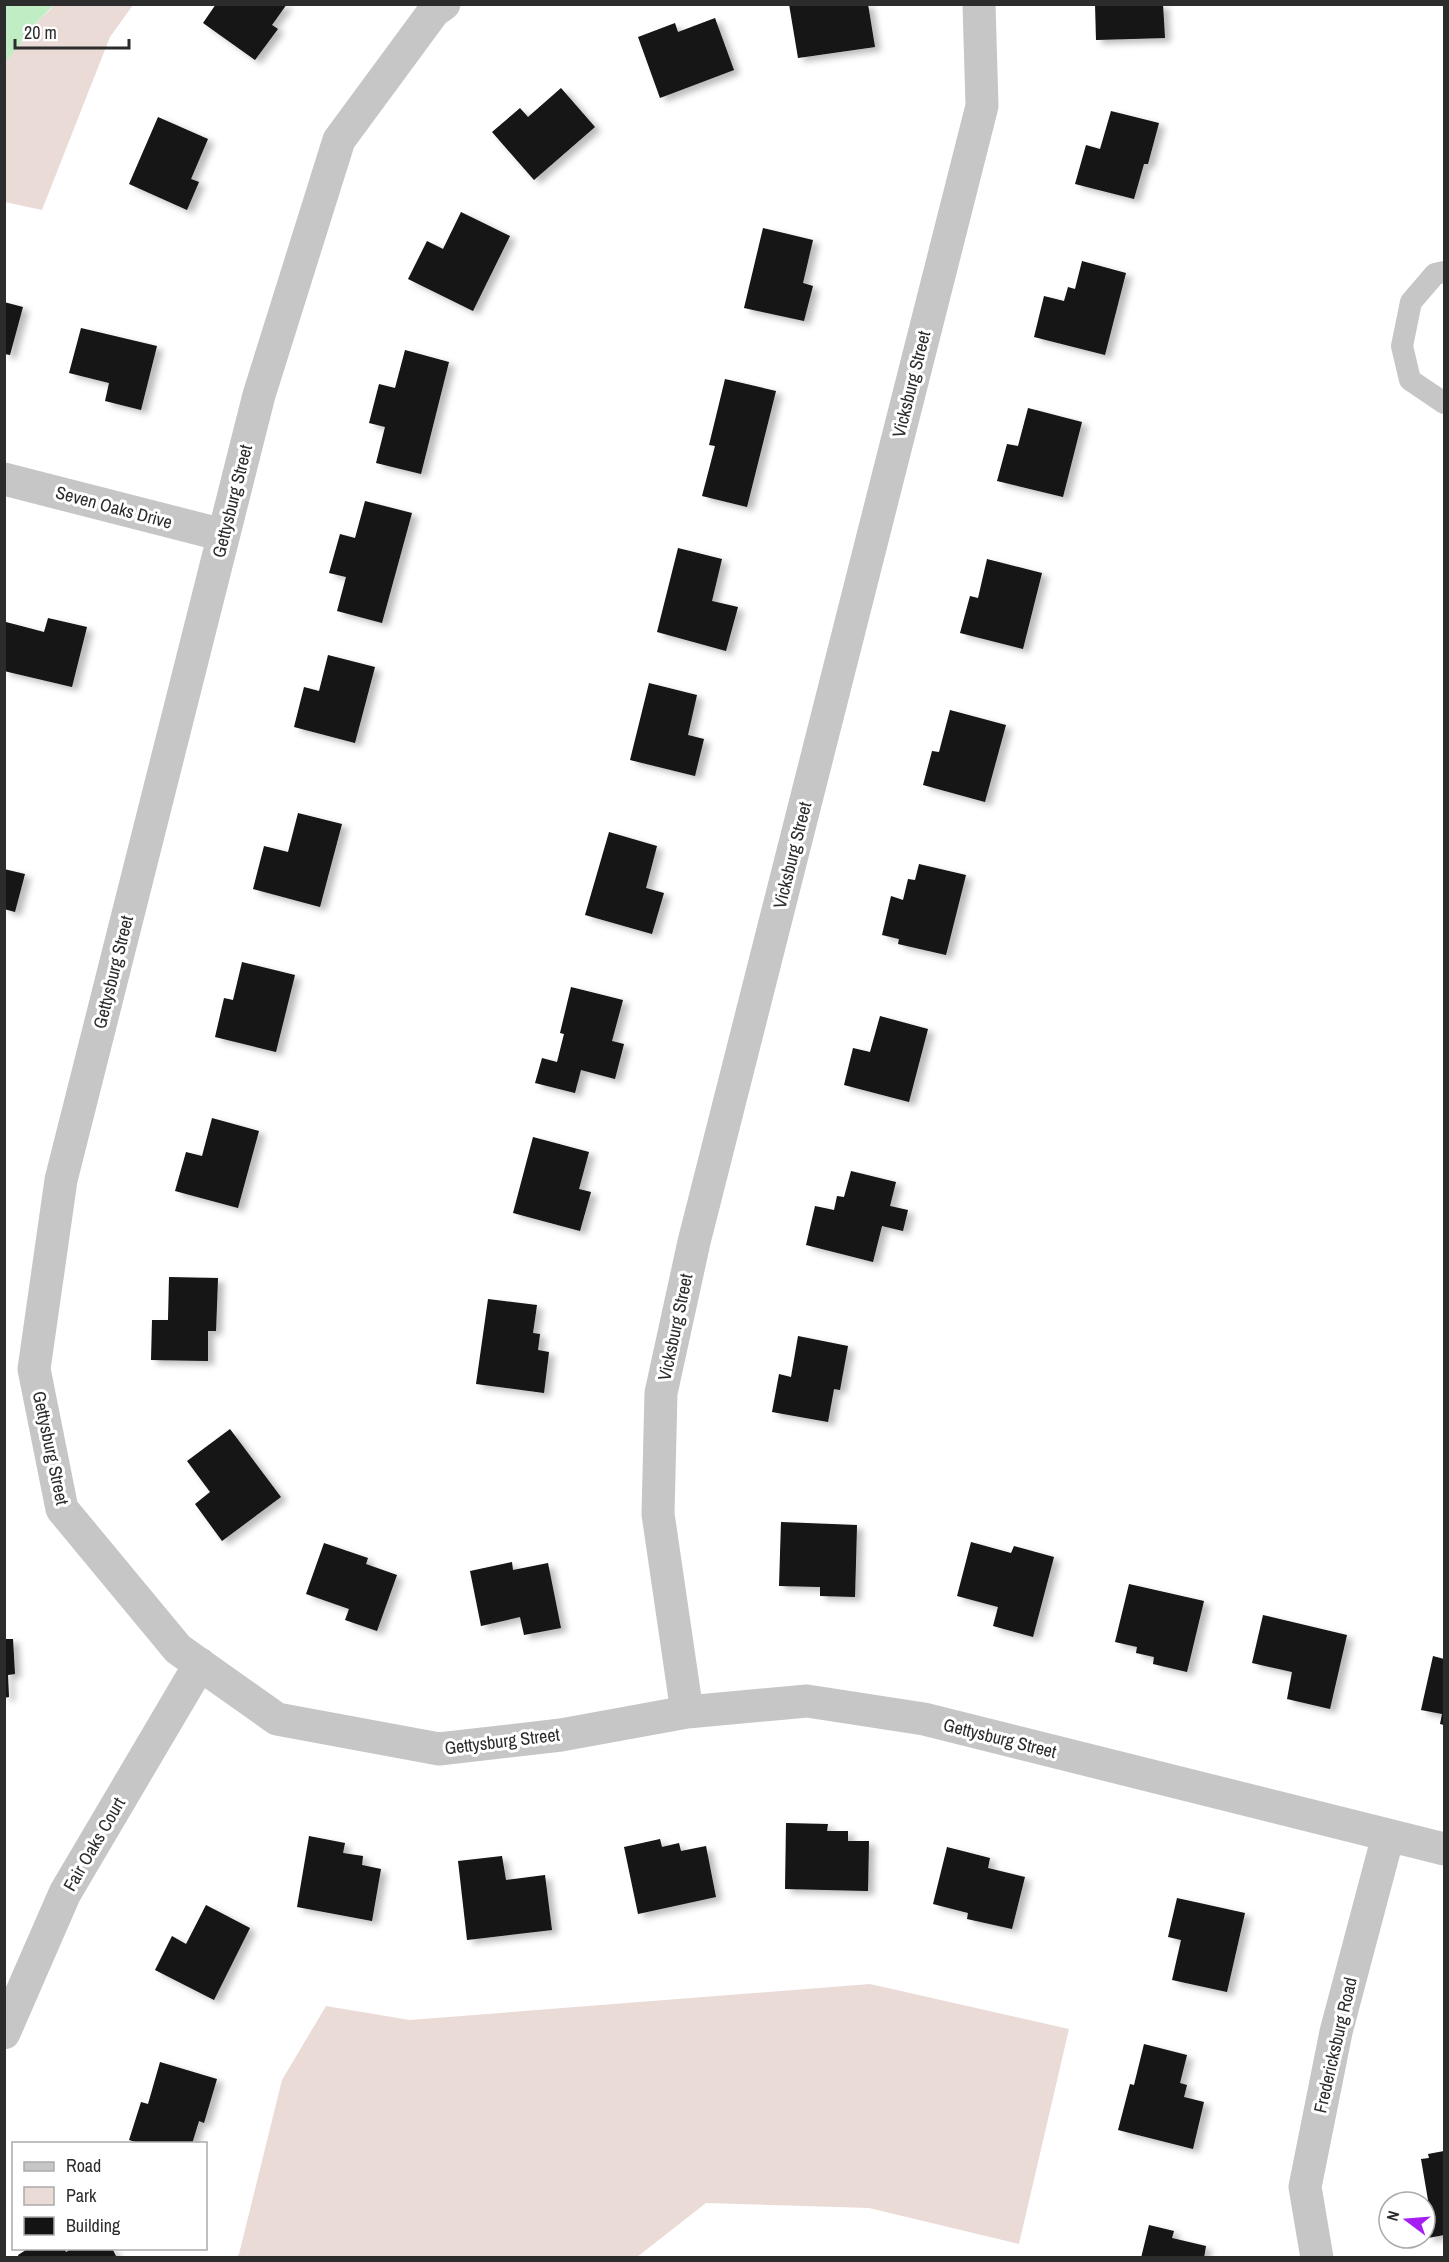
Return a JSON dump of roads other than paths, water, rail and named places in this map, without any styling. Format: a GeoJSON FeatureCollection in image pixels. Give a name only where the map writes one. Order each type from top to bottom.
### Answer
{"type":"FeatureCollection","features":[{"type":"Feature","properties":{"kind":"street","name":"Gettysburg Street"},"geometry":{"type":"LineString","coordinates":[[444,4],[434,11],[339,140],[259,395],[223,536],[61,1180],[34,1369],[62,1509],[178,1649],[277,1719],[439,1749],[561,1735],[687,1712],[807,1701],[924,1719],[1444,1849]]}},
{"type":"Feature","properties":{"kind":"street","name":"Vicksburg Street"},"geometry":{"type":"LineString","coordinates":[[687,1712],[658,1514],[661,1394],[694,1242],[982,106],[979,4]]}},
{"type":"Feature","properties":{"kind":"street","name":"Seven Oaks Drive"},"geometry":{"type":"LineString","coordinates":[[4,479],[223,536]]}},
{"type":"Feature","properties":{"kind":"street","name":"Fair Oaks Court"},"geometry":{"type":"LineString","coordinates":[[4,2033],[65,1893],[200,1664]]}},
{"type":"Feature","properties":{"kind":"street","name":"Fredericksburg Road"},"geometry":{"type":"LineString","coordinates":[[1317,2258],[1305,2187],[1336,2032],[1388,1836]]}},
{"type":"Feature","properties":{"kind":"lane"},"geometry":{"type":"LineString","coordinates":[[1444,272],[1435,274],[1411,302],[1402,346],[1410,380],[1444,403]]}}]}
